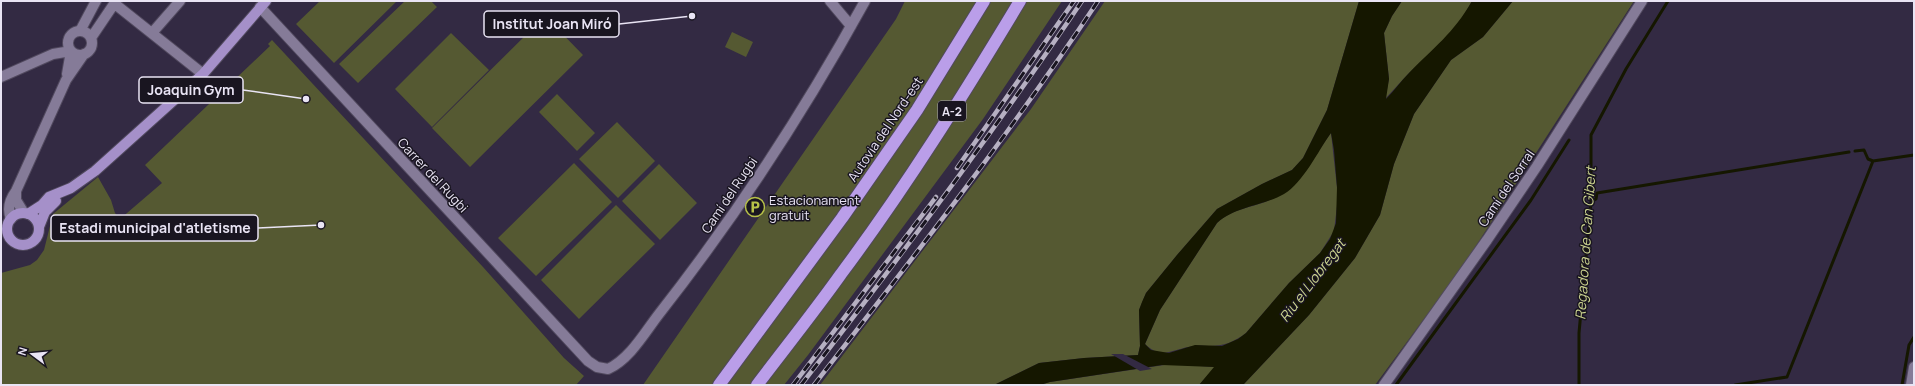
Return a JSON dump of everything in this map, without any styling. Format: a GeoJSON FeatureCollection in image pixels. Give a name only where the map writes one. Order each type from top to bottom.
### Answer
{"type":"FeatureCollection","features":[{"type":"Feature","properties":{"kind":"highway","name":"Autovia del Nord-est"},"geometry":{"type":"LineString","coordinates":[[719,385],[846,212],[916,110],[984,1]]}},
{"type":"Feature","properties":{"kind":"highway","name":"A-2"},"geometry":{"type":"LineString","coordinates":[[757,385],[842,274],[881,219],[967,88],[1020,1]]}},
{"type":"Feature","properties":{"kind":"main road"},"geometry":{"type":"LineString","coordinates":[[12,240],[8,232],[7,222],[17,215],[26,214],[42,205],[49,197],[63,192],[95,171],[203,74],[263,4]]}},
{"type":"Feature","properties":{"kind":"main road"},"geometry":{"type":"LineString","coordinates":[[1,236],[20,244],[30,243],[37,237],[45,212],[63,192]]}},
{"type":"Feature","properties":{"kind":"main road"},"geometry":{"type":"LineString","coordinates":[[26,214],[35,218],[39,228]]}},
{"type":"Feature","properties":{"kind":"street"},"geometry":{"type":"LineString","coordinates":[[84,54],[76,54],[72,50],[69,45],[70,37],[80,31],[96,1]]}},
{"type":"Feature","properties":{"kind":"street"},"geometry":{"type":"LineString","coordinates":[[152,33],[180,1]]}},
{"type":"Feature","properties":{"kind":"street"},"geometry":{"type":"LineString","coordinates":[[830,1],[851,26]]}},
{"type":"Feature","properties":{"kind":"street","name":"Camí del Rugbi"},"geometry":{"type":"LineString","coordinates":[[588,361],[602,368],[608,369],[615,366],[634,346],[663,309],[700,260],[757,178],[865,1]]}},
{"type":"Feature","properties":{"kind":"street","name":"Camí del Sorral"},"geometry":{"type":"LineString","coordinates":[[1384,385],[1529,178],[1642,1]]}},
{"type":"Feature","properties":{"kind":"street"},"geometry":{"type":"LineString","coordinates":[[7,222],[11,198],[16,191],[66,80],[84,54],[91,48],[91,38],[116,2],[203,74]]}},
{"type":"Feature","properties":{"kind":"street","name":"Carrer del Rugbi"},"geometry":{"type":"LineString","coordinates":[[263,4],[588,361]]}},
{"type":"Feature","properties":{"kind":"street"},"geometry":{"type":"LineString","coordinates":[[80,31],[87,33],[91,38]]}},
{"type":"Feature","properties":{"kind":"street"},"geometry":{"type":"LineString","coordinates":[[1,77],[54,54],[72,50]]}},
{"type":"Feature","properties":{"kind":"street"},"geometry":{"type":"LineString","coordinates":[[66,80],[72,50]]}},
{"type":"Feature","properties":{"kind":"street"},"geometry":{"type":"LineString","coordinates":[[16,191],[16,200],[26,214]]}},
{"type":"Feature","properties":{"kind":"street"},"geometry":{"type":"LineString","coordinates":[[1911,385],[1914,367]]}},
{"type":"Feature","properties":{"kind":"green space"},"geometry":{"type":"Polygon","coordinates":[[[320,1],[397,1],[334,63],[296,24],[320,1]]]}},
{"type":"Feature","properties":{"kind":"green space"},"geometry":{"type":"Polygon","coordinates":[[[405,1],[431,1],[437,7],[358,83],[339,64],[405,1]]]}},
{"type":"Feature","properties":{"kind":"green space"},"geometry":{"type":"Polygon","coordinates":[[[905,1],[1062,1],[983,119],[808,355],[784,385],[643,385],[896,19],[905,1]]]}},
{"type":"Feature","properties":{"kind":"green space"},"geometry":{"type":"Polygon","coordinates":[[[1105,1],[1359,1],[1327,110],[1303,158],[1292,170],[1262,184],[1217,209],[1177,255],[1146,293],[1139,310],[1140,346],[1138,355],[1084,358],[1039,363],[994,385],[820,385],[1031,109],[1105,1]]]}},
{"type":"Feature","properties":{"kind":"green space"},"geometry":{"type":"Polygon","coordinates":[[[1402,1],[1472,1],[1461,20],[1449,35],[1408,74],[1385,99],[1389,79],[1384,33],[1392,16],[1402,1]]]}},
{"type":"Feature","properties":{"kind":"green space"},"geometry":{"type":"Polygon","coordinates":[[[1513,1],[1634,1],[1461,269],[1375,385],[1243,385],[1309,315],[1355,258],[1380,215],[1394,164],[1414,114],[1451,60],[1483,37],[1513,1]]]}},
{"type":"Feature","properties":{"kind":"green space"},"geometry":{"type":"Polygon","coordinates":[[[545,16],[583,55],[470,167],[432,128],[545,16]]]}},
{"type":"Feature","properties":{"kind":"green space"},"geometry":{"type":"Polygon","coordinates":[[[732,32],[753,42],[746,57],[725,47],[732,32]]]}},
{"type":"Feature","properties":{"kind":"green space"},"geometry":{"type":"Polygon","coordinates":[[[451,33],[489,70],[432,127],[395,89],[451,33]]]}},
{"type":"Feature","properties":{"kind":"green space"},"geometry":{"type":"Polygon","coordinates":[[[272,40],[483,267],[564,358],[584,376],[576,385],[1,385],[1,273],[30,265],[37,260],[44,250],[53,214],[98,177],[111,200],[115,213],[120,219],[162,183],[145,165],[270,46],[268,44],[272,40]]]}},
{"type":"Feature","properties":{"kind":"green space"},"geometry":{"type":"Polygon","coordinates":[[[557,94],[595,133],[577,151],[539,112],[557,94]]]}},
{"type":"Feature","properties":{"kind":"green space"},"geometry":{"type":"Polygon","coordinates":[[[617,122],[655,161],[618,198],[579,159],[617,122]]]}},
{"type":"Feature","properties":{"kind":"green space"},"geometry":{"type":"Polygon","coordinates":[[[1331,133],[1338,197],[1334,231],[1320,253],[1289,283],[1246,333],[1237,339],[1219,345],[1187,347],[1163,353],[1151,349],[1145,344],[1160,310],[1217,223],[1238,211],[1269,201],[1285,191],[1307,168],[1331,133]]]}},
{"type":"Feature","properties":{"kind":"green space"},"geometry":{"type":"Polygon","coordinates":[[[574,163],[612,202],[536,276],[498,238],[574,163]]]}},
{"type":"Feature","properties":{"kind":"green space"},"geometry":{"type":"Polygon","coordinates":[[[659,164],[697,203],[660,240],[622,201],[659,164]]]}},
{"type":"Feature","properties":{"kind":"green space"},"geometry":{"type":"Polygon","coordinates":[[[616,205],[655,244],[579,319],[541,280],[616,205]]]}},
{"type":"Feature","properties":{"kind":"green space"},"geometry":{"type":"Polygon","coordinates":[[[1171,364],[1215,367],[1199,385],[1040,385],[1050,382],[1171,364]]]}},
{"type":"Feature","properties":{"kind":"water","name":"Riu el Llobregat"},"geometry":{"type":"Polygon","coordinates":[[[1359,1],[1402,1],[1392,16],[1384,33],[1389,79],[1386,99],[1406,76],[1458,23],[1472,1],[1513,1],[1483,37],[1451,60],[1414,114],[1394,164],[1380,215],[1355,258],[1309,315],[1243,385],[1199,385],[1214,367],[1162,365],[1050,382],[1040,385],[994,385],[1039,363],[1084,358],[1138,355],[1140,346],[1139,310],[1146,293],[1217,209],[1262,184],[1292,170],[1303,158],[1327,110],[1359,1]],[[1331,133],[1304,175],[1291,189],[1276,198],[1224,217],[1217,223],[1160,310],[1145,344],[1151,350],[1169,353],[1195,345],[1222,346],[1238,339],[1246,333],[1289,283],[1320,253],[1330,239],[1336,223],[1337,187],[1331,133]]]}},
{"type":"Feature","properties":{"kind":"pier"},"geometry":{"type":"Polygon","coordinates":[[[1111,354],[1123,354],[1152,369],[1140,371],[1111,354]]]}},
{"type":"Feature","properties":{"kind":"waterway","name":"Regadora de Can Gibert"},"geometry":{"type":"LineString","coordinates":[[1579,385],[1579,333],[1591,202],[1591,135],[1626,69],[1668,1]]}},
{"type":"Feature","properties":{"kind":"waterway"},"geometry":{"type":"LineString","coordinates":[[1396,385],[1531,200],[1569,140]]}},
{"type":"Feature","properties":{"kind":"waterway"},"geometry":{"type":"LineString","coordinates":[[1855,151],[1864,150],[1868,159],[1873,161],[1914,155]]}},
{"type":"Feature","properties":{"kind":"waterway"},"geometry":{"type":"LineString","coordinates":[[1591,202],[1596,199],[1597,193],[1849,152]]}},
{"type":"Feature","properties":{"kind":"waterway"},"geometry":{"type":"LineString","coordinates":[[1735,385],[1787,377],[1873,161]]}},
{"type":"Feature","properties":{"kind":"waterway"},"geometry":{"type":"LineString","coordinates":[[1902,385],[1909,345],[1914,337]]}},
{"type":"Feature","properties":{"kind":"railway"},"geometry":{"type":"LineString","coordinates":[[957,168],[1074,1]]}},
{"type":"Feature","properties":{"kind":"railway"},"geometry":{"type":"LineString","coordinates":[[801,385],[944,196],[1082,1]]}},
{"type":"Feature","properties":{"kind":"railway"},"geometry":{"type":"LineString","coordinates":[[814,385],[924,243],[995,148],[1065,51],[1098,1]]}},
{"type":"Feature","properties":{"kind":"railway"},"geometry":{"type":"LineString","coordinates":[[793,385],[936,197]]}},
{"type":"Feature","properties":{"kind":"place","name":"Institut Joan Miró"},"geometry":{"type":"Point","coordinates":[692,16]}},
{"type":"Feature","properties":{"kind":"place","name":"Joaquin Gym"},"geometry":{"type":"Point","coordinates":[306,99]}},
{"type":"Feature","properties":{"kind":"place","name":"Estacionament gratuit"},"geometry":{"type":"Point","coordinates":[755,207]}},
{"type":"Feature","properties":{"kind":"place","name":"Estadi municipal d'atletisme"},"geometry":{"type":"Point","coordinates":[321,225]}}]}
